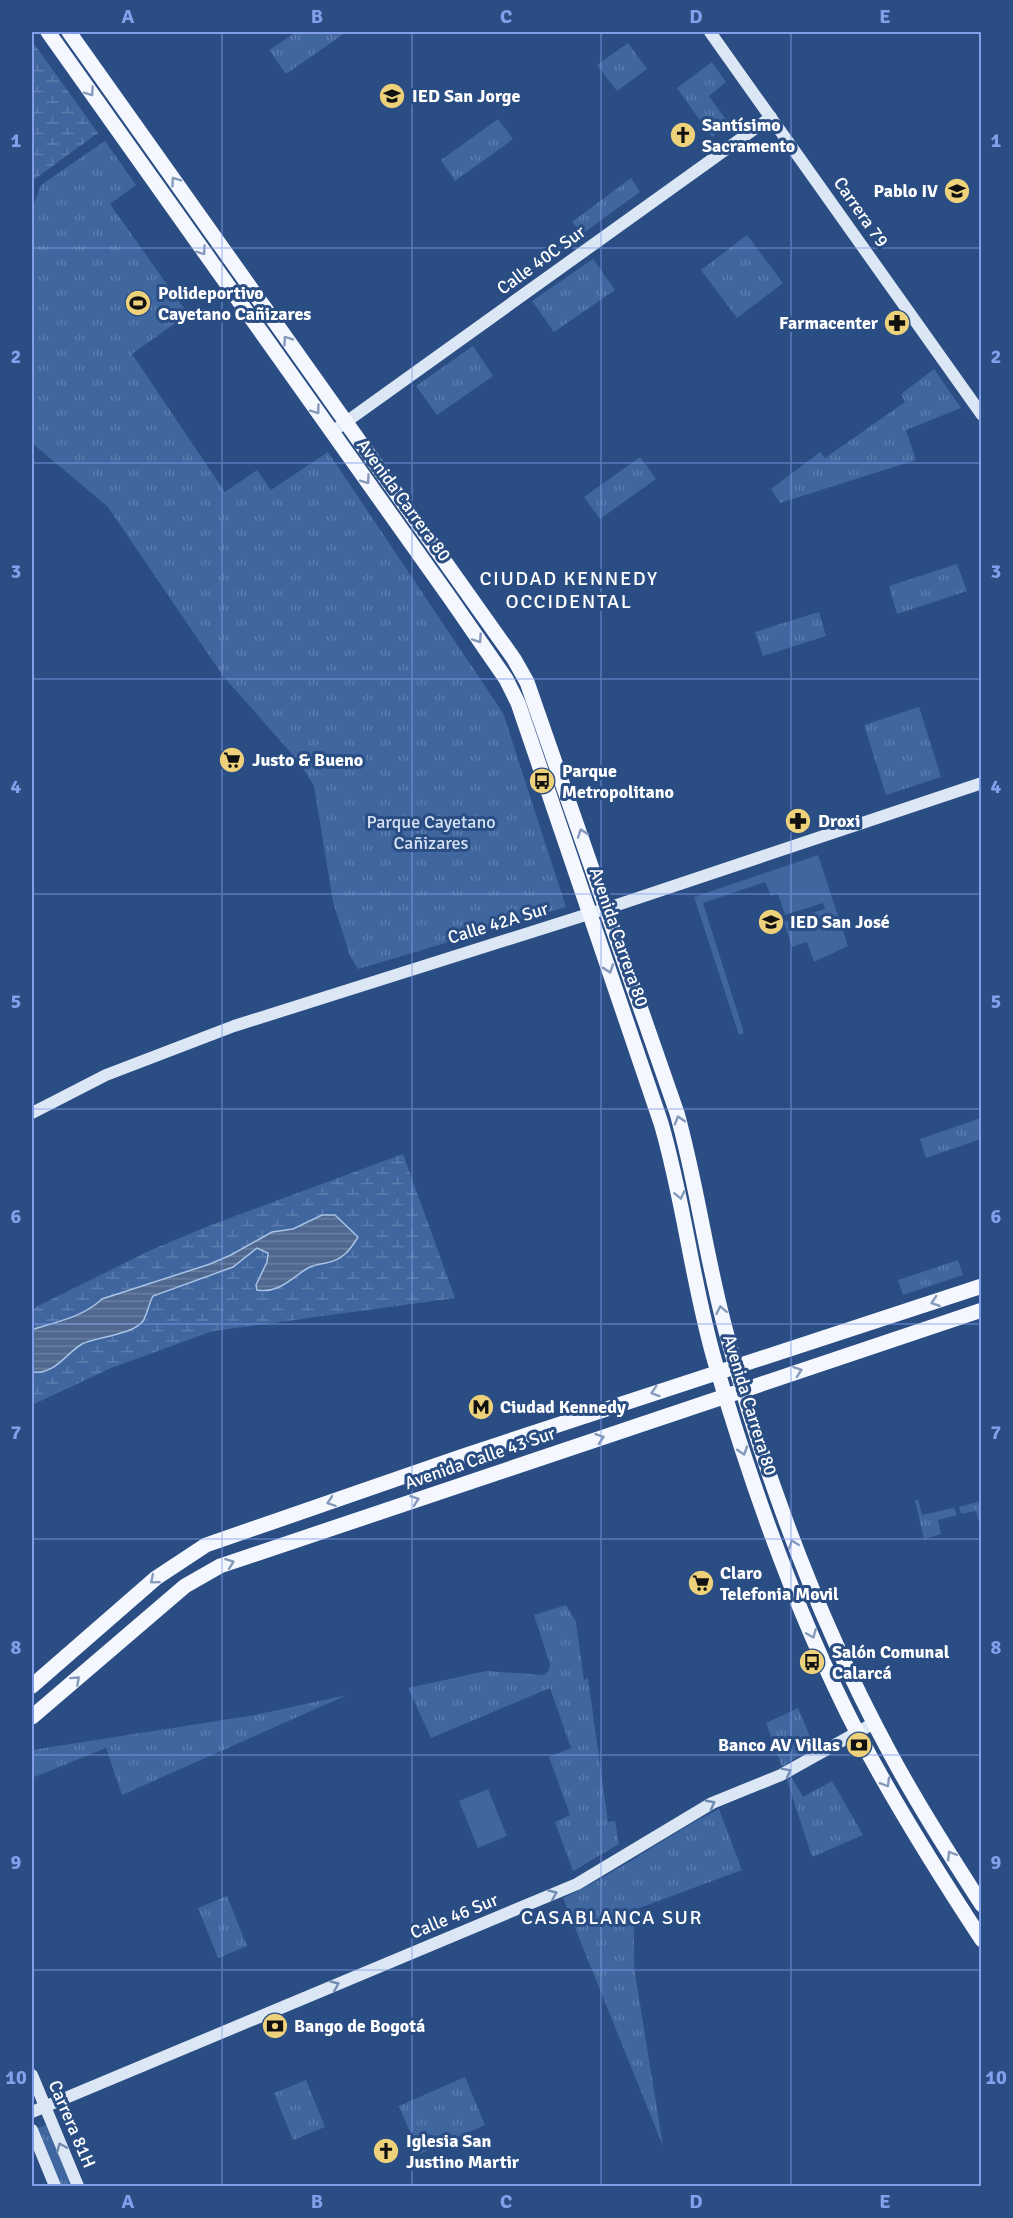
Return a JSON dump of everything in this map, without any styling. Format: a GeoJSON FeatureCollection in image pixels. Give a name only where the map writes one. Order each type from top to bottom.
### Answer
{"type":"FeatureCollection","features":[{"type":"Feature","properties":{"kind":"main road","name":"Avenida Carrera 80"},"geometry":{"type":"LineString","coordinates":[[71,32],[521,670],[536,701],[691,1162],[723,1320],[775,1495],[799,1559],[836,1645],[874,1723],[906,1782],[981,1905]]}},
{"type":"Feature","properties":{"kind":"main road","name":"Avenida Carrera 80"},"geometry":{"type":"LineString","coordinates":[[52,38],[450,598],[512,690],[591,914],[668,1148],[718,1372],[784,1565],[857,1732],[981,1940]]}},
{"type":"Feature","properties":{"kind":"main road","name":"Avenida Calle 43 Sur"},"geometry":{"type":"LineString","coordinates":[[32,1686],[156,1578],[206,1545],[981,1286]]}},
{"type":"Feature","properties":{"kind":"main road","name":"Avenida Calle 43 Sur"},"geometry":{"type":"LineString","coordinates":[[32,1718],[173,1596],[211,1571],[981,1310]]}},
{"type":"Feature","properties":{"kind":"street"},"geometry":{"type":"LineString","coordinates":[[52,38],[71,32]]}},
{"type":"Feature","properties":{"kind":"street","name":"Carrera 79"},"geometry":{"type":"LineString","coordinates":[[710,32],[981,415]]}},
{"type":"Feature","properties":{"kind":"street","name":"Calle 40C Sur"},"geometry":{"type":"LineString","coordinates":[[332,432],[771,117]]}},
{"type":"Feature","properties":{"kind":"street","name":"Calle 42A Sur"},"geometry":{"type":"LineString","coordinates":[[32,1113],[106,1075],[243,1022],[591,914],[981,783]]}},
{"type":"Feature","properties":{"kind":"street","name":"Calle 46 Sur"},"geometry":{"type":"LineString","coordinates":[[32,2112],[577,1884],[711,1803],[782,1775],[874,1723]]}},
{"type":"Feature","properties":{"kind":"street","name":"Carrera 81H"},"geometry":{"type":"LineString","coordinates":[[32,2075],[78,2187]]}},
{"type":"Feature","properties":{"kind":"street"},"geometry":{"type":"LineString","coordinates":[[32,2130],[55,2187]]}},
{"type":"Feature","properties":{"kind":"green space"},"geometry":{"type":"Polygon","coordinates":[[[296,32],[345,33],[286,74],[269,50],[296,32]]]}},
{"type":"Feature","properties":{"kind":"green space"},"geometry":{"type":"Polygon","coordinates":[[[32,41],[98,133],[32,181],[32,41]]]}},
{"type":"Feature","properties":{"kind":"green space"},"geometry":{"type":"Polygon","coordinates":[[[628,43],[647,69],[617,91],[597,65],[628,43]]]}},
{"type":"Feature","properties":{"kind":"green space"},"geometry":{"type":"Polygon","coordinates":[[[712,62],[726,82],[709,96],[729,124],[712,137],[677,88],[712,62]]]}},
{"type":"Feature","properties":{"kind":"green space"},"geometry":{"type":"Polygon","coordinates":[[[498,119],[513,139],[455,181],[441,160],[498,119]]]}},
{"type":"Feature","properties":{"kind":"green space","name":"Parque Cayetano Cañizares"},"geometry":{"type":"Polygon","coordinates":[[[105,141],[136,185],[110,204],[188,314],[132,354],[225,492],[257,470],[271,490],[328,452],[503,713],[566,907],[358,969],[350,956],[333,902],[314,786],[299,762],[223,676],[108,507],[32,443],[32,209],[41,185],[105,141]]]}},
{"type":"Feature","properties":{"kind":"green space"},"geometry":{"type":"Polygon","coordinates":[[[631,178],[640,192],[582,234],[572,222],[631,178]]]}},
{"type":"Feature","properties":{"kind":"green space"},"geometry":{"type":"Polygon","coordinates":[[[747,235],[783,283],[737,318],[701,270],[747,235]]]}},
{"type":"Feature","properties":{"kind":"green space"},"geometry":{"type":"Polygon","coordinates":[[[593,259],[615,290],[554,332],[532,301],[593,259]]]}},
{"type":"Feature","properties":{"kind":"green space"},"geometry":{"type":"Polygon","coordinates":[[[473,346],[493,376],[437,415],[416,386],[473,346]]]}},
{"type":"Feature","properties":{"kind":"green space"},"geometry":{"type":"Polygon","coordinates":[[[934,369],[961,408],[906,430],[916,460],[780,503],[771,489],[820,452],[825,458],[905,402],[901,394],[934,369]]]}},
{"type":"Feature","properties":{"kind":"green space"},"geometry":{"type":"Polygon","coordinates":[[[640,457],[656,479],[600,519],[584,497],[640,457]]]}},
{"type":"Feature","properties":{"kind":"green space"},"geometry":{"type":"Polygon","coordinates":[[[957,564],[967,591],[897,614],[889,586],[957,564]]]}},
{"type":"Feature","properties":{"kind":"green space"},"geometry":{"type":"Polygon","coordinates":[[[819,612],[826,636],[763,656],[755,632],[819,612]]]}},
{"type":"Feature","properties":{"kind":"green space"},"geometry":{"type":"Polygon","coordinates":[[[919,707],[941,777],[886,795],[864,725],[919,707]]]}},
{"type":"Feature","properties":{"kind":"green space"},"geometry":{"type":"Polygon","coordinates":[[[818,855],[848,946],[814,962],[807,942],[792,947],[784,922],[825,909],[823,903],[785,915],[778,894],[771,896],[765,882],[703,903],[744,1033],[739,1035],[694,897],[818,855]]]}},
{"type":"Feature","properties":{"kind":"green space"},"geometry":{"type":"Polygon","coordinates":[[[981,1118],[981,1139],[926,1158],[920,1139],[981,1118]]]}},
{"type":"Feature","properties":{"kind":"green space"},"geometry":{"type":"Polygon","coordinates":[[[403,1154],[455,1298],[213,1331],[111,1368],[32,1405],[32,1309],[151,1250],[211,1225],[403,1154]]]}},
{"type":"Feature","properties":{"kind":"green space"},"geometry":{"type":"Polygon","coordinates":[[[958,1260],[963,1275],[903,1295],[898,1280],[958,1260]]]}},
{"type":"Feature","properties":{"kind":"green space"},"geometry":{"type":"Polygon","coordinates":[[[915,1500],[918,1500],[922,1515],[954,1508],[957,1515],[938,1520],[941,1534],[924,1539],[915,1500]]]}},
{"type":"Feature","properties":{"kind":"green space"},"geometry":{"type":"Polygon","coordinates":[[[981,1501],[980,1527],[976,1511],[961,1514],[959,1507],[981,1501]]]}},
{"type":"Feature","properties":{"kind":"green space"},"geometry":{"type":"Polygon","coordinates":[[[566,1605],[576,1622],[584,1680],[588,1678],[608,1822],[615,1821],[619,1844],[573,1871],[555,1822],[570,1815],[549,1757],[571,1748],[550,1688],[431,1738],[408,1688],[486,1671],[544,1675],[549,1670],[550,1664],[534,1615],[566,1605]]]}},
{"type":"Feature","properties":{"kind":"green space"},"geometry":{"type":"Polygon","coordinates":[[[347,1695],[122,1795],[106,1748],[32,1778],[32,1750],[255,1715],[347,1695]]]}},
{"type":"Feature","properties":{"kind":"green space"},"geometry":{"type":"Polygon","coordinates":[[[798,1708],[814,1746],[782,1767],[766,1723],[798,1708]]]}},
{"type":"Feature","properties":{"kind":"green space"},"geometry":{"type":"Polygon","coordinates":[[[792,1778],[803,1797],[832,1781],[863,1835],[812,1857],[787,1780],[792,1778]]]}},
{"type":"Feature","properties":{"kind":"green space"},"geometry":{"type":"Polygon","coordinates":[[[488,1789],[507,1836],[478,1848],[459,1801],[488,1789]]]}},
{"type":"Feature","properties":{"kind":"green space"},"geometry":{"type":"Polygon","coordinates":[[[719,1809],[742,1870],[634,1910],[634,1967],[663,2146],[563,1898],[719,1809]]]}},
{"type":"Feature","properties":{"kind":"green space"},"geometry":{"type":"Polygon","coordinates":[[[227,1896],[247,1946],[218,1958],[198,1908],[227,1896]]]}},
{"type":"Feature","properties":{"kind":"green space"},"geometry":{"type":"Polygon","coordinates":[[[465,2077],[485,2125],[419,2154],[399,2106],[465,2077]]]}},
{"type":"Feature","properties":{"kind":"green space"},"geometry":{"type":"Polygon","coordinates":[[[306,2080],[325,2127],[293,2140],[274,2093],[306,2080]]]}},
{"type":"Feature","properties":{"kind":"green space"},"geometry":{"type":"Polygon","coordinates":[[[46,2125],[72,2186],[59,2186],[35,2129],[46,2125]]]}},
{"type":"Feature","properties":{"kind":"shaded area"},"geometry":{"type":"Polygon","coordinates":[[[322,1215],[335,1215],[358,1237],[349,1250],[337,1260],[310,1267],[272,1290],[257,1290],[256,1285],[267,1262],[268,1253],[257,1248],[233,1267],[153,1296],[143,1321],[131,1330],[82,1344],[53,1367],[40,1372],[32,1372],[32,1330],[79,1314],[102,1299],[210,1264],[272,1232],[293,1229],[322,1215]]]}},
{"type":"Feature","properties":{"kind":"place","name":"IED San Jorge"},"geometry":{"type":"Point","coordinates":[392,96]}},
{"type":"Feature","properties":{"kind":"place","name":"Santísimo Sacramento"},"geometry":{"type":"Point","coordinates":[683,135]}},
{"type":"Feature","properties":{"kind":"place","name":"Pablo IV"},"geometry":{"type":"Point","coordinates":[957,191]}},
{"type":"Feature","properties":{"kind":"place","name":"Polideportivo Cayetano Cañizares"},"geometry":{"type":"Point","coordinates":[138,303]}},
{"type":"Feature","properties":{"kind":"place","name":"Farmacenter"},"geometry":{"type":"Point","coordinates":[897,323]}},
{"type":"Feature","properties":{"kind":"place","name":"Justo & Bueno"},"geometry":{"type":"Point","coordinates":[232,760]}},
{"type":"Feature","properties":{"kind":"place","name":"Parque Metropolitano"},"geometry":{"type":"Point","coordinates":[542,781]}},
{"type":"Feature","properties":{"kind":"place","name":"Droxi"},"geometry":{"type":"Point","coordinates":[798,821]}},
{"type":"Feature","properties":{"kind":"place","name":"IED San José"},"geometry":{"type":"Point","coordinates":[771,922]}},
{"type":"Feature","properties":{"kind":"place","name":"Ciudad Kennedy"},"geometry":{"type":"Point","coordinates":[481,1407]}},
{"type":"Feature","properties":{"kind":"place","name":"Claro Telefonia Movil"},"geometry":{"type":"Point","coordinates":[701,1583]}},
{"type":"Feature","properties":{"kind":"place","name":"Salón Comunal Calarcá"},"geometry":{"type":"Point","coordinates":[812,1662]}},
{"type":"Feature","properties":{"kind":"place","name":"Banco AV Villas"},"geometry":{"type":"Point","coordinates":[859,1745]}},
{"type":"Feature","properties":{"kind":"place","name":"Bango de Bogotá"},"geometry":{"type":"Point","coordinates":[275,2026]}},
{"type":"Feature","properties":{"kind":"place","name":"Iglesia San Justino Martir"},"geometry":{"type":"Point","coordinates":[386,2151]}},
{"type":"Feature","properties":{"kind":"district","name":"CIUDAD KENNEDY OCCIDENTAL"},"geometry":{"type":"Point","coordinates":[569,590]}},
{"type":"Feature","properties":{"kind":"district","name":"CASABLANCA SUR"},"geometry":{"type":"Point","coordinates":[612,1917]}}]}
